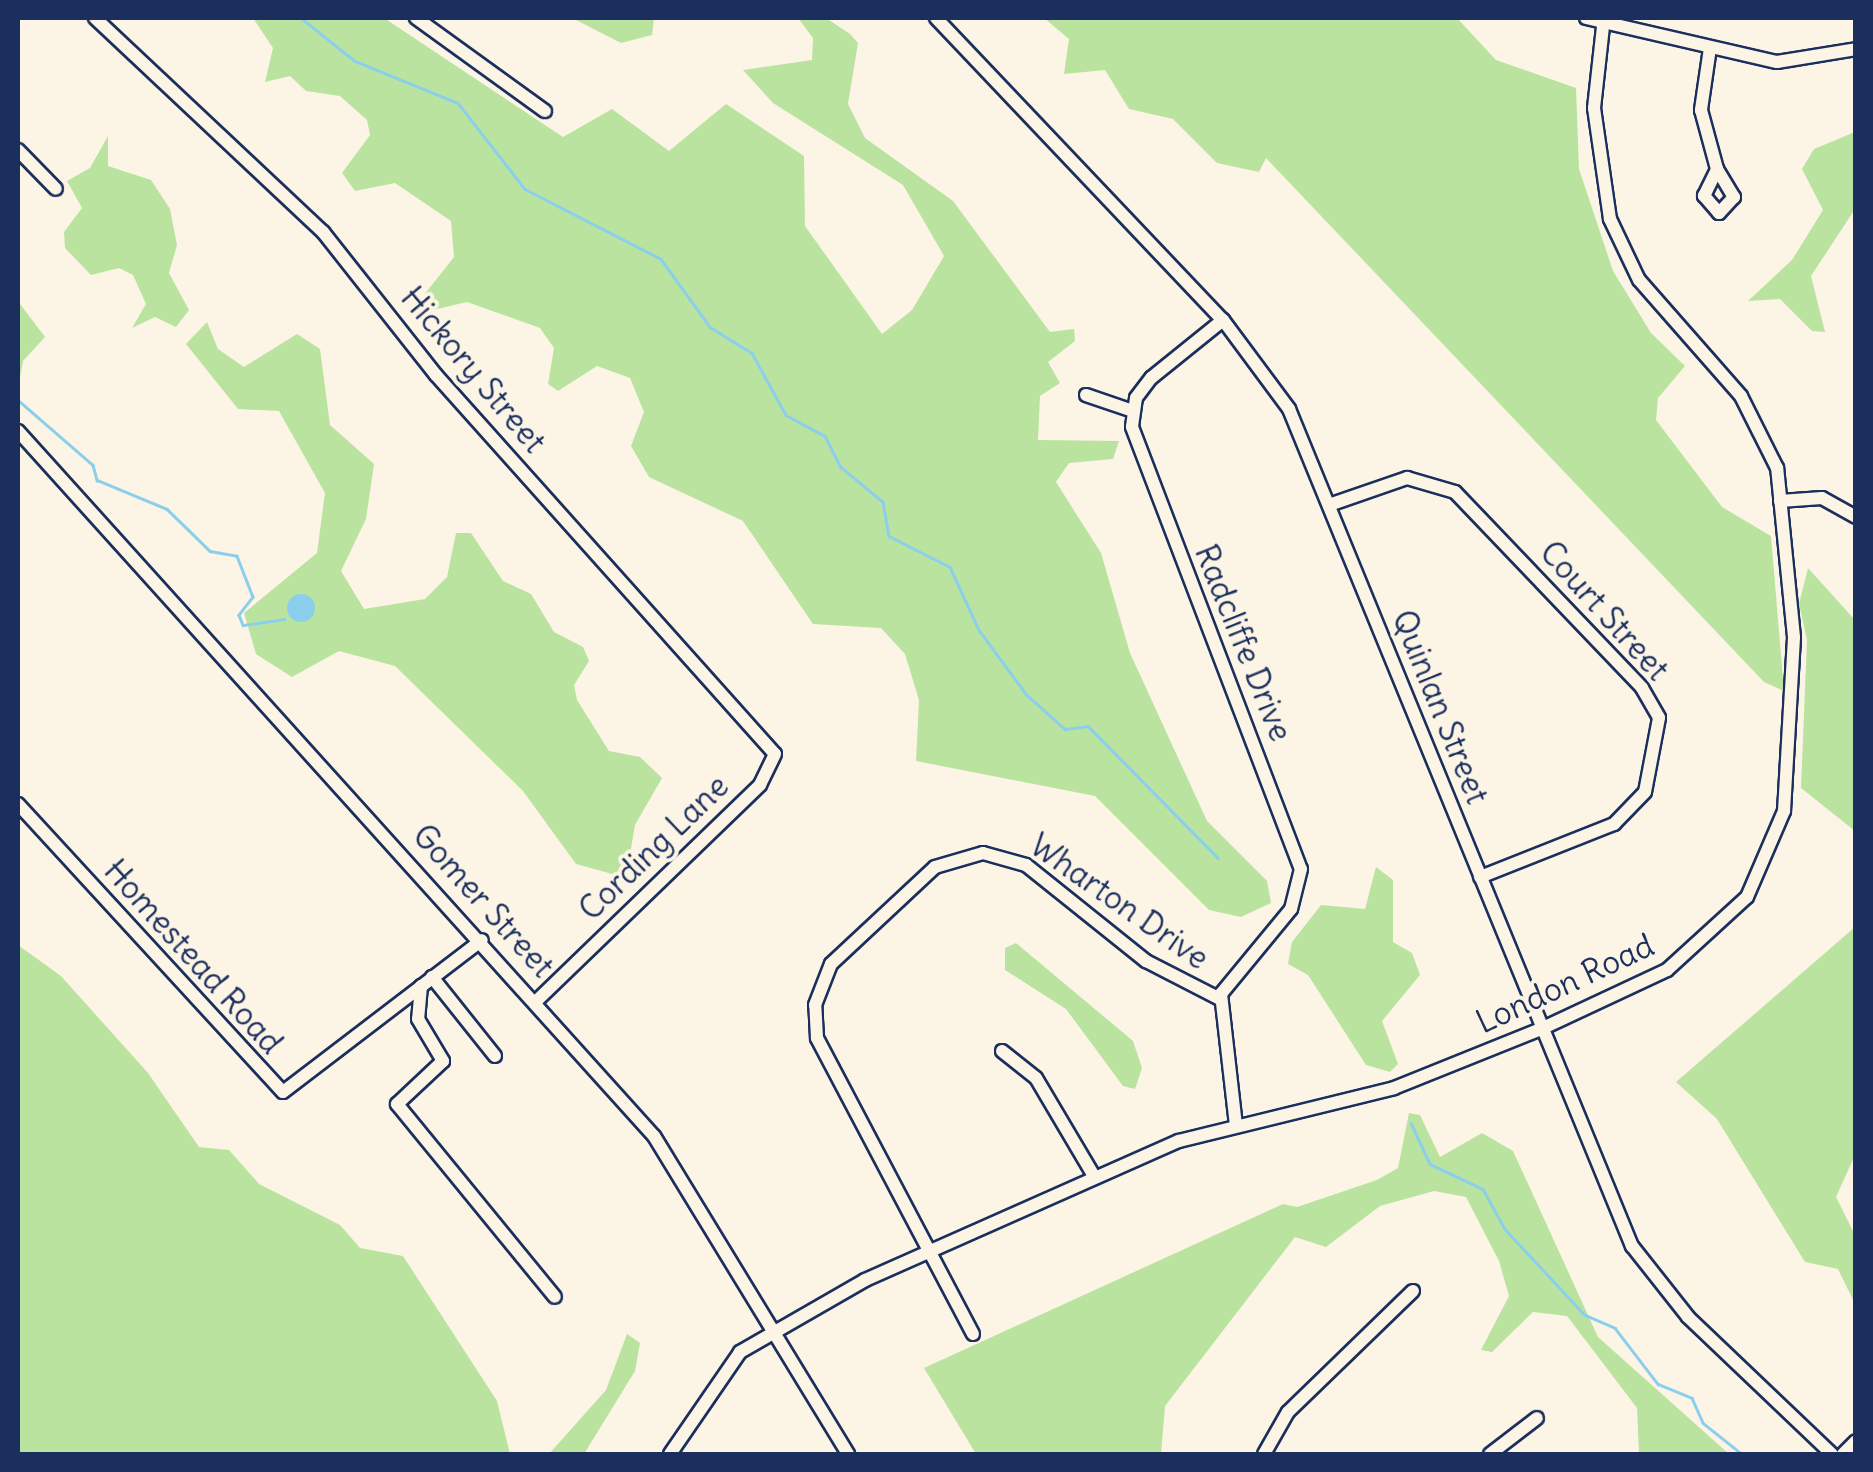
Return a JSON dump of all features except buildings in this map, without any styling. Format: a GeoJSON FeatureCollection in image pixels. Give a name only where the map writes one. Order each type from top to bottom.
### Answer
{"type":"FeatureCollection","features":[{"type":"Feature","properties":{"kind":"street","name":"Hickory Street"},"geometry":{"type":"LineString","coordinates":[[96,18],[323,232],[486,432],[768,742],[776,758],[766,777]]}},
{"type":"Feature","properties":{"kind":"street"},"geometry":{"type":"LineString","coordinates":[[416,18],[545,112]]}},
{"type":"Feature","properties":{"kind":"street","name":"Quinlan Street"},"geometry":{"type":"LineString","coordinates":[[936,18],[1223,320],[1289,409],[1622,1224],[1658,1284],[1832,1454]]}},
{"type":"Feature","properties":{"kind":"street"},"geometry":{"type":"LineString","coordinates":[[1586,18],[1777,62],[1856,50]]}},
{"type":"Feature","properties":{"kind":"street","name":"London Road"},"geometry":{"type":"LineString","coordinates":[[676,1452],[726,1366],[773,1329],[1094,1176],[1236,1126],[1394,1088],[1540,1029],[1691,953],[1722,929],[1770,858],[1784,811],[1794,637],[1774,453],[1754,416],[1659,310],[1610,218],[1594,124],[1604,21]]}},
{"type":"Feature","properties":{"kind":"street"},"geometry":{"type":"LineString","coordinates":[[1710,48],[1701,110],[1717,170]]}},
{"type":"Feature","properties":{"kind":"street"},"geometry":{"type":"LineString","coordinates":[[18,150],[56,189]]}},
{"type":"Feature","properties":{"kind":"street"},"geometry":{"type":"LineString","coordinates":[[1086,394],[1133,411],[1151,378],[1223,320]]}},
{"type":"Feature","properties":{"kind":"street","name":"Radcliffe Drive"},"geometry":{"type":"LineString","coordinates":[[1133,411],[1137,450],[1301,869],[1292,909],[1220,999]]}},
{"type":"Feature","properties":{"kind":"street","name":"Gomer Street"},"geometry":{"type":"LineString","coordinates":[[21,441],[536,1000],[692,1187],[848,1454]]}},
{"type":"Feature","properties":{"kind":"street","name":"Court Street"},"geometry":{"type":"LineString","coordinates":[[1330,505],[1407,478],[1455,492],[1642,688],[1659,718],[1646,792],[1624,815],[1480,877]]}},
{"type":"Feature","properties":{"kind":"street"},"geometry":{"type":"LineString","coordinates":[[1780,500],[1822,498],[1856,517]]}},
{"type":"Feature","properties":{"kind":"street","name":"Cording Lane"},"geometry":{"type":"LineString","coordinates":[[536,1000],[766,777]]}},
{"type":"Feature","properties":{"kind":"street","name":"Homestead Road"},"geometry":{"type":"LineString","coordinates":[[18,804],[276,1090],[482,940]]}},
{"type":"Feature","properties":{"kind":"street","name":"Wharton Drive"},"geometry":{"type":"LineString","coordinates":[[973,1334],[935,1249],[814,1021],[831,964],[935,867],[983,853],[1026,865],[1146,961],[1220,999],[1236,1126]]}},
{"type":"Feature","properties":{"kind":"street"},"geometry":{"type":"LineString","coordinates":[[426,981],[495,1056]]}},
{"type":"Feature","properties":{"kind":"street"},"geometry":{"type":"LineString","coordinates":[[426,981],[418,1019],[443,1061],[397,1104],[555,1297]]}},
{"type":"Feature","properties":{"kind":"street"},"geometry":{"type":"LineString","coordinates":[[1002,1050],[1036,1078],[1094,1176]]}},
{"type":"Feature","properties":{"kind":"street"},"geometry":{"type":"LineString","coordinates":[[1264,1454],[1288,1412],[1413,1291]]}},
{"type":"Feature","properties":{"kind":"street"},"geometry":{"type":"LineString","coordinates":[[1490,1454],[1537,1418]]}},
{"type":"Feature","properties":{"kind":"street"},"geometry":{"type":"LineString","coordinates":[[1843,1454],[1856,1441]]}},
{"type":"Feature","properties":{"kind":"green space"},"geometry":{"type":"Polygon","coordinates":[[[253,18],[384,18],[563,137],[612,109],[669,151],[726,104],[804,156],[805,226],[882,334],[912,310],[944,256],[903,185],[773,103],[743,70],[812,60],[813,38],[798,18],[826,18],[850,34],[858,43],[848,104],[865,138],[953,201],[1050,332],[1074,329],[1075,341],[1048,362],[1060,383],[1040,396],[1038,440],[1119,441],[1113,459],[1069,463],[1056,482],[1101,553],[1130,653],[1207,821],[1267,881],[1271,903],[1241,917],[1209,910],[1095,796],[916,761],[919,700],[905,654],[881,628],[813,624],[743,521],[649,477],[631,446],[644,412],[630,378],[597,366],[558,391],[548,384],[554,348],[540,328],[467,302],[424,312],[416,305],[454,257],[451,221],[395,183],[355,191],[342,173],[370,135],[367,120],[340,96],[306,91],[290,76],[265,82],[273,48],[253,18]]]}},
{"type":"Feature","properties":{"kind":"green space"},"geometry":{"type":"Polygon","coordinates":[[[572,18],[654,18],[652,35],[621,43],[572,18]]]}},
{"type":"Feature","properties":{"kind":"green space"},"geometry":{"type":"Polygon","coordinates":[[[1044,18],[1457,18],[1496,60],[1576,88],[1579,169],[1613,271],[1651,333],[1685,366],[1658,398],[1656,420],[1722,507],[1771,536],[1784,691],[1764,682],[1266,158],[1259,172],[1217,163],[1173,119],[1129,109],[1105,70],[1064,74],[1069,39],[1044,18]]]}},
{"type":"Feature","properties":{"kind":"green space"},"geometry":{"type":"Polygon","coordinates":[[[1855,132],[1855,209],[1811,276],[1825,332],[1812,331],[1780,299],[1748,301],[1792,260],[1823,210],[1802,169],[1814,149],[1855,132]]]}},
{"type":"Feature","properties":{"kind":"green space"},"geometry":{"type":"Polygon","coordinates":[[[108,136],[108,166],[151,180],[170,209],[177,245],[169,273],[189,310],[176,327],[155,317],[132,328],[146,304],[133,275],[119,268],[91,275],[65,248],[64,232],[82,208],[67,181],[90,168],[108,136]]]}},
{"type":"Feature","properties":{"kind":"green space"},"geometry":{"type":"Polygon","coordinates":[[[20,304],[45,337],[23,361],[18,388],[20,304]]]}},
{"type":"Feature","properties":{"kind":"green space"},"geometry":{"type":"Polygon","coordinates":[[[207,322],[218,349],[244,367],[297,334],[320,349],[330,425],[374,464],[366,519],[341,571],[364,609],[425,599],[447,577],[456,533],[471,533],[503,581],[531,594],[554,632],[583,647],[589,661],[574,685],[577,700],[609,751],[640,757],[662,778],[635,825],[628,866],[616,875],[576,864],[523,791],[395,666],[339,651],[292,677],[256,654],[244,613],[317,553],[325,493],[279,411],[238,409],[186,344],[207,322]]]}},
{"type":"Feature","properties":{"kind":"green space"},"geometry":{"type":"Polygon","coordinates":[[[1808,568],[1855,620],[1855,831],[1801,788],[1807,640],[1799,604],[1808,568]]]}},
{"type":"Feature","properties":{"kind":"green space"},"geometry":{"type":"Polygon","coordinates":[[[1376,867],[1393,880],[1393,942],[1412,953],[1420,975],[1382,1021],[1398,1064],[1390,1072],[1366,1065],[1308,975],[1288,964],[1292,942],[1321,905],[1365,909],[1376,867]]]}},
{"type":"Feature","properties":{"kind":"green space"},"geometry":{"type":"Polygon","coordinates":[[[1855,927],[1855,1155],[1836,1197],[1855,1235],[1855,1304],[1838,1269],[1805,1262],[1717,1119],[1676,1082],[1855,927]]]}},
{"type":"Feature","properties":{"kind":"green space"},"geometry":{"type":"Polygon","coordinates":[[[1016,943],[1133,1041],[1142,1068],[1135,1089],[1123,1086],[1066,1009],[1005,970],[1005,948],[1016,943]]]}},
{"type":"Feature","properties":{"kind":"green space"},"geometry":{"type":"Polygon","coordinates":[[[18,945],[61,976],[148,1073],[199,1147],[229,1150],[259,1184],[340,1225],[360,1248],[403,1256],[497,1401],[510,1454],[18,1454],[18,945]]]}},
{"type":"Feature","properties":{"kind":"green space"},"geometry":{"type":"Polygon","coordinates":[[[1409,1113],[1420,1115],[1440,1157],[1482,1133],[1513,1151],[1598,1337],[1729,1454],[1639,1454],[1637,1408],[1567,1316],[1533,1312],[1492,1352],[1481,1350],[1509,1296],[1499,1261],[1466,1197],[1434,1191],[1380,1206],[1326,1247],[1295,1237],[1165,1406],[1161,1454],[976,1454],[924,1368],[1283,1204],[1297,1207],[1377,1180],[1398,1168],[1409,1113]]]}},
{"type":"Feature","properties":{"kind":"green space"},"geometry":{"type":"Polygon","coordinates":[[[627,1334],[640,1343],[635,1371],[584,1454],[549,1454],[606,1390],[627,1334]]]}},
{"type":"Feature","properties":{"kind":"water"},"geometry":{"type":"Polygon","coordinates":[[[301,594],[311,598],[315,608],[311,618],[301,622],[291,618],[287,608],[291,598],[301,594]]]}},
{"type":"Feature","properties":{"kind":"waterway"},"geometry":{"type":"LineString","coordinates":[[301,18],[355,61],[458,103],[525,189],[661,259],[710,327],[752,353],[786,415],[825,436],[841,467],[883,502],[889,536],[950,567],[979,630],[1027,695],[1065,729],[1088,726],[1218,858]]}},
{"type":"Feature","properties":{"kind":"waterway"},"geometry":{"type":"LineString","coordinates":[[18,400],[93,465],[97,480],[167,509],[210,551],[237,556],[253,597],[239,615],[243,625],[285,619]]}},
{"type":"Feature","properties":{"kind":"waterway"},"geometry":{"type":"LineString","coordinates":[[1411,1123],[1430,1164],[1483,1189],[1505,1229],[1585,1315],[1615,1328],[1658,1384],[1692,1398],[1703,1423],[1742,1454]]}}]}
